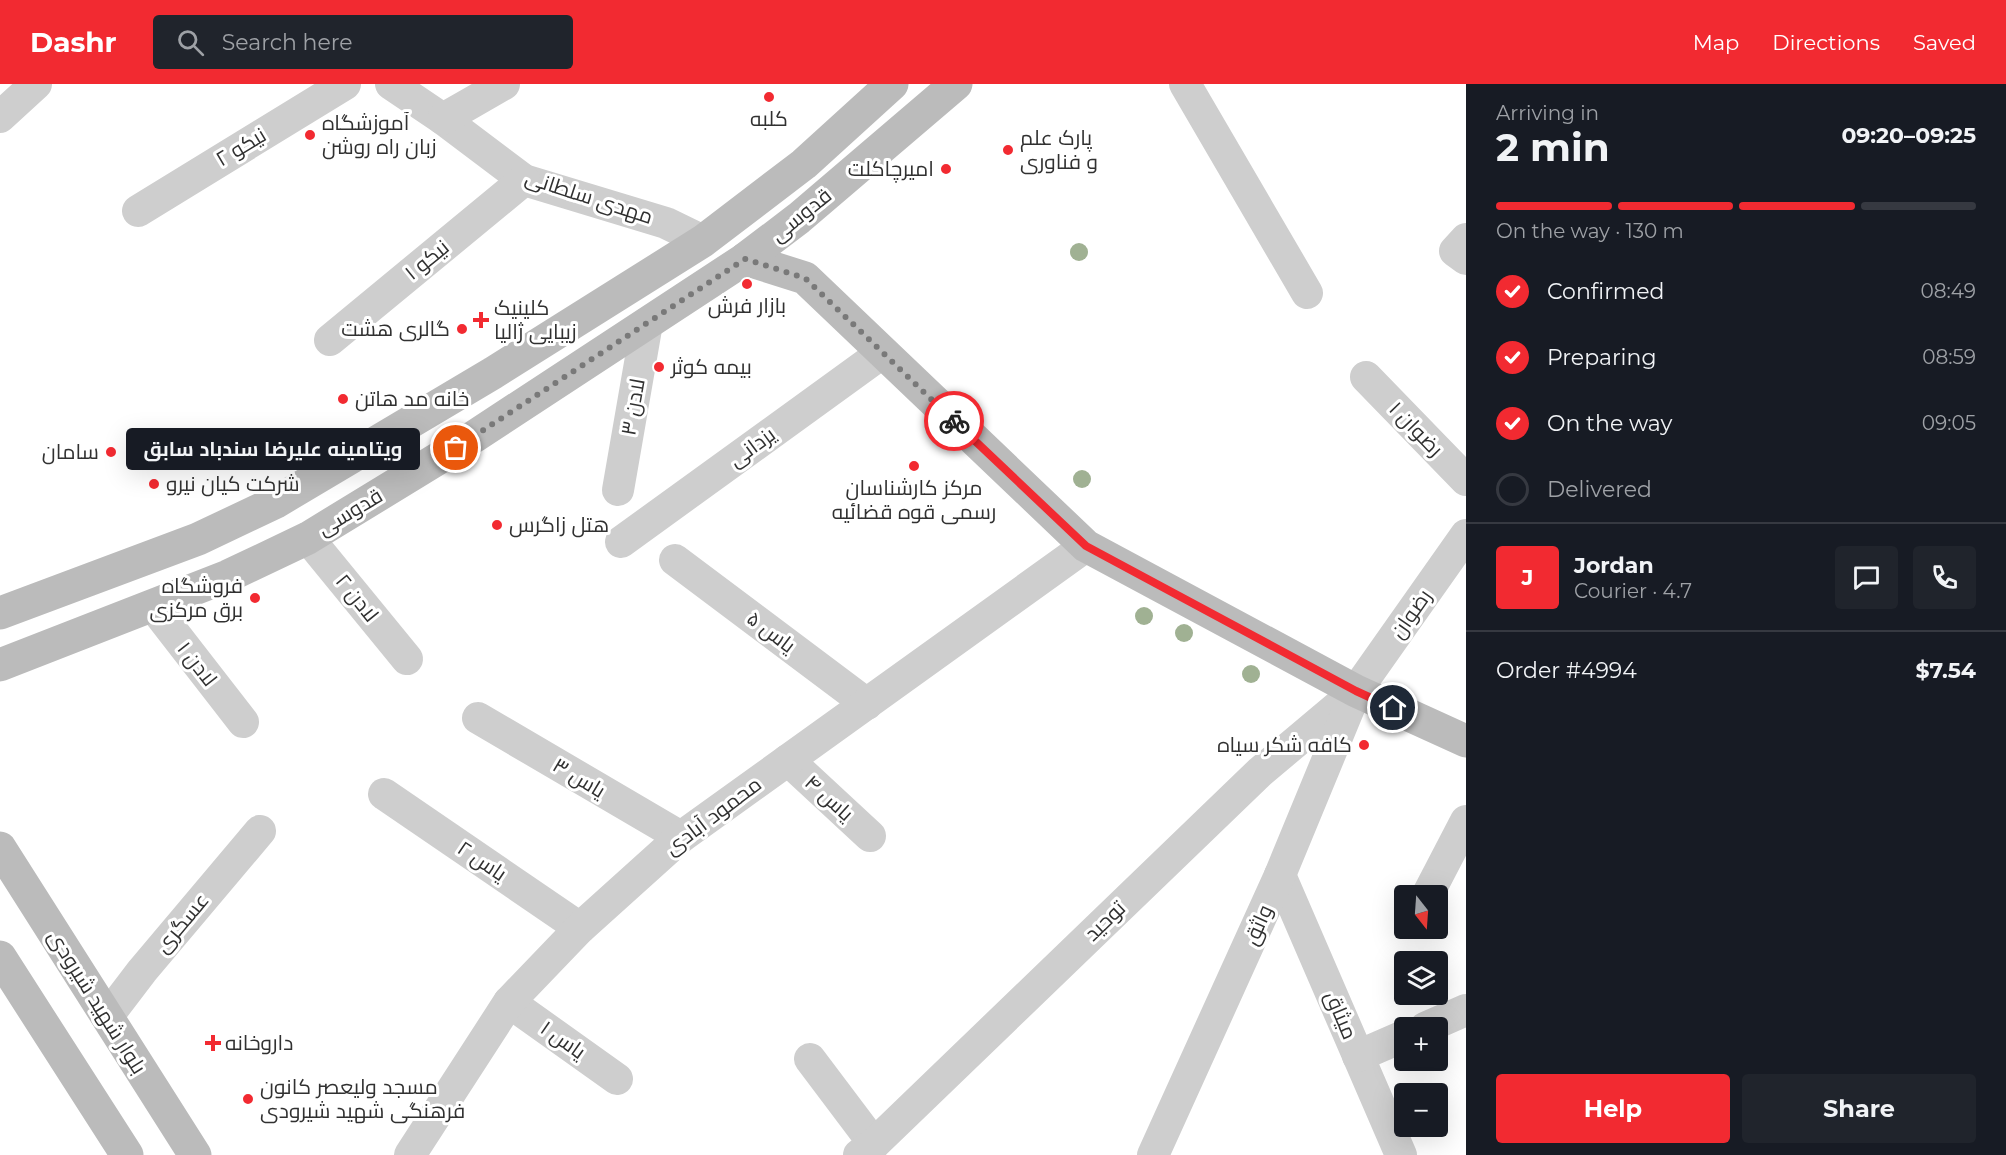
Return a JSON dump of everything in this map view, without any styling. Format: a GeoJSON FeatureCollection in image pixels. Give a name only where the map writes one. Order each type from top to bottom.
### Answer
{"type":"FeatureCollection","features":[{"type":"Feature","properties":{"kind":"main road","name":"قدوسی"},"geometry":{"type":"LineString","coordinates":[[0,613],[198,539],[276,502],[493,373],[703,241],[804,164],[892,84]]}},
{"type":"Feature","properties":{"kind":"main road","name":"قدوسی"},"geometry":{"type":"LineString","coordinates":[[0,665],[228,576],[308,538],[475,436],[745,259],[798,218],[957,84]]}},
{"type":"Feature","properties":{"kind":"main road"},"geometry":{"type":"LineString","coordinates":[[798,218],[805,278]]}},
{"type":"Feature","properties":{"kind":"main road"},"geometry":{"type":"LineString","coordinates":[[745,259],[805,278],[1086,546],[1356,691],[1466,741]]}},
{"type":"Feature","properties":{"kind":"main road","name":"بلوار شهید شیرودی"},"geometry":{"type":"LineString","coordinates":[[0,848],[195,1155]]}},
{"type":"Feature","properties":{"kind":"main road"},"geometry":{"type":"LineString","coordinates":[[0,957],[127,1155]]}},
{"type":"Feature","properties":{"kind":"street"},"geometry":{"type":"LineString","coordinates":[[0,117],[36,84]]}},
{"type":"Feature","properties":{"kind":"street","name":"نیکو ۲"},"geometry":{"type":"LineString","coordinates":[[138,211],[345,84]]}},
{"type":"Feature","properties":{"kind":"street","name":"مهدی سلطانی"},"geometry":{"type":"LineString","coordinates":[[391,84],[524,180],[666,223],[703,241]]}},
{"type":"Feature","properties":{"kind":"street"},"geometry":{"type":"LineString","coordinates":[[442,119],[504,84]]}},
{"type":"Feature","properties":{"kind":"street"},"geometry":{"type":"LineString","coordinates":[[1185,84],[1307,293]]}},
{"type":"Feature","properties":{"kind":"street","name":"نیکو ۱"},"geometry":{"type":"LineString","coordinates":[[330,340],[524,180]]}},
{"type":"Feature","properties":{"kind":"street"},"geometry":{"type":"LineString","coordinates":[[1466,239],[1455,251],[1466,259]]}},
{"type":"Feature","properties":{"kind":"street","name":"لادن ۳"},"geometry":{"type":"LineString","coordinates":[[618,490],[647,323]]}},
{"type":"Feature","properties":{"kind":"street","name":"یزدانی"},"geometry":{"type":"LineString","coordinates":[[621,542],[882,353]]}},
{"type":"Feature","properties":{"kind":"street","name":"رضوان ۱"},"geometry":{"type":"LineString","coordinates":[[1366,377],[1466,480]]}},
{"type":"Feature","properties":{"kind":"street","name":"رضوان"},"geometry":{"type":"LineString","coordinates":[[1356,691],[1466,537]]}},
{"type":"Feature","properties":{"kind":"street","name":"لادن ۲"},"geometry":{"type":"LineString","coordinates":[[308,538],[407,659]]}},
{"type":"Feature","properties":{"kind":"street","name":"محمود آبادی"},"geometry":{"type":"LineString","coordinates":[[410,1155],[509,1002],[579,928],[681,837],[1086,546]]}},
{"type":"Feature","properties":{"kind":"street","name":"یاس ۵"},"geometry":{"type":"LineString","coordinates":[[675,561],[867,704]]}},
{"type":"Feature","properties":{"kind":"street","name":"لادن ۱"},"geometry":{"type":"LineString","coordinates":[[153,606],[243,722]]}},
{"type":"Feature","properties":{"kind":"street","name":"واثق"},"geometry":{"type":"LineString","coordinates":[[1153,1155],[1280,875],[1356,691]]}},
{"type":"Feature","properties":{"kind":"street","name":"توحید"},"geometry":{"type":"LineString","coordinates":[[867,1149],[1260,772],[1356,691]]}},
{"type":"Feature","properties":{"kind":"street","name":"یاس ۳"},"geometry":{"type":"LineString","coordinates":[[478,718],[681,837]]}},
{"type":"Feature","properties":{"kind":"street","name":"یاس ۴"},"geometry":{"type":"LineString","coordinates":[[788,760],[870,836]]}},
{"type":"Feature","properties":{"kind":"street","name":"یاس ۲"},"geometry":{"type":"LineString","coordinates":[[384,794],[579,928]]}},
{"type":"Feature","properties":{"kind":"street"},"geometry":{"type":"LineString","coordinates":[[1433,885],[1466,821]]}},
{"type":"Feature","properties":{"kind":"street","name":"عسگری"},"geometry":{"type":"LineString","coordinates":[[106,1017],[260,831]]}},
{"type":"Feature","properties":{"kind":"street","name":"میثاق"},"geometry":{"type":"LineString","coordinates":[[1280,875],[1401,1155]]}},
{"type":"Feature","properties":{"kind":"street","name":"یاس ۱"},"geometry":{"type":"LineString","coordinates":[[509,1002],[617,1079]]}},
{"type":"Feature","properties":{"kind":"street"},"geometry":{"type":"LineString","coordinates":[[1448,1018],[1466,1010]]}},
{"type":"Feature","properties":{"kind":"street"},"geometry":{"type":"LineString","coordinates":[[1358,1056],[1394,1040]]}},
{"type":"Feature","properties":{"kind":"street"},"geometry":{"type":"LineString","coordinates":[[810,1059],[867,1149]]}},
{"type":"Feature","properties":{"kind":"way so far"},"geometry":{"type":"LineString","coordinates":[[456,448],[745,259],[805,278],[954,421]]}},
{"type":"Feature","properties":{"kind":"place","name":"کلبه"},"geometry":{"type":"Point","coordinates":[769,97]}},
{"type":"Feature","properties":{"kind":"place","name":"آموزشگاه زبان راه روشن"},"geometry":{"type":"Point","coordinates":[310,135]}},
{"type":"Feature","properties":{"kind":"place","name":"پارک علم و فناوری"},"geometry":{"type":"Point","coordinates":[1008,150]}},
{"type":"Feature","properties":{"kind":"place","name":"امیرچاکلت"},"geometry":{"type":"Point","coordinates":[946,169]}},
{"type":"Feature","properties":{"kind":"place","name":"بازار فرش"},"geometry":{"type":"Point","coordinates":[747,284]}},
{"type":"Feature","properties":{"kind":"place","name":"کلینیک زیبایی ژالیا"},"geometry":{"type":"Point","coordinates":[481,320]}},
{"type":"Feature","properties":{"kind":"place","name":"گالری هشت"},"geometry":{"type":"Point","coordinates":[462,329]}},
{"type":"Feature","properties":{"kind":"place","name":"بیمه کوثر"},"geometry":{"type":"Point","coordinates":[659,367]}},
{"type":"Feature","properties":{"kind":"place","name":"خانه مد هاتن"},"geometry":{"type":"Point","coordinates":[343,399]}},
{"type":"Feature","properties":{"kind":"place","name":"ویتامینه علیرضا سندباد سابق"},"geometry":{"type":"Point","coordinates":[456,448]}},
{"type":"Feature","properties":{"kind":"place","name":"سامان"},"geometry":{"type":"Point","coordinates":[111,452]}},
{"type":"Feature","properties":{"kind":"place","name":"مرکز کارشناسان رسمی قوه قضائیه"},"geometry":{"type":"Point","coordinates":[914,466]}},
{"type":"Feature","properties":{"kind":"place","name":"شرکت کیان نیرو"},"geometry":{"type":"Point","coordinates":[154,484]}},
{"type":"Feature","properties":{"kind":"place","name":"هتل زاگرس"},"geometry":{"type":"Point","coordinates":[497,525]}},
{"type":"Feature","properties":{"kind":"place","name":"فروشگاه برق مرکزی"},"geometry":{"type":"Point","coordinates":[255,598]}},
{"type":"Feature","properties":{"kind":"place","name":"کافه شکر سیاه"},"geometry":{"type":"Point","coordinates":[1364,745]}},
{"type":"Feature","properties":{"kind":"place","name":"داروخانه"},"geometry":{"type":"Point","coordinates":[213,1043]}},
{"type":"Feature","properties":{"kind":"place","name":"مسجد ولیعصر کانون فرهنگی شهید شیرودی"},"geometry":{"type":"Point","coordinates":[248,1099]}},
{"type":"Feature","properties":{"kind":"route"},"geometry":{"type":"LineString","coordinates":[[954,421],[1086,546],[1356,691],[1393,708]]}}]}
